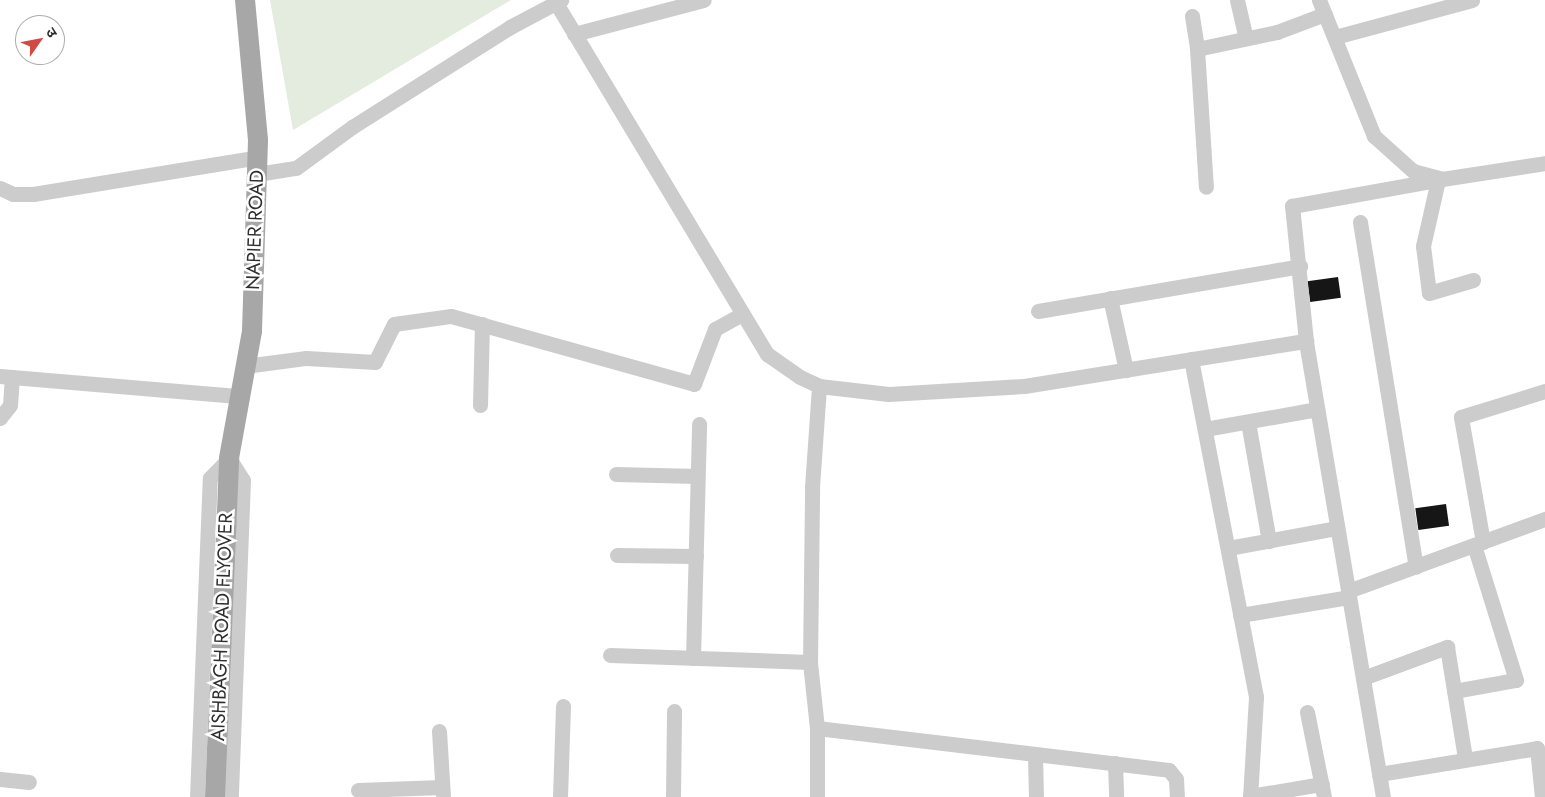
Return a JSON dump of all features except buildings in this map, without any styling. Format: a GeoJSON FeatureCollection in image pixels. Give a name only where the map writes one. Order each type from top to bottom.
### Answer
{"type":"FeatureCollection","features":[{"type":"Feature","properties":{"kind":"main road","name":"NAPIER ROAD"},"geometry":{"type":"LineString","coordinates":[[229,458],[252,331],[257,165],[245,0]]}},
{"type":"Feature","properties":{"kind":"main road","name":"AISHBAGH ROAD FLYOVER"},"geometry":{"type":"LineString","coordinates":[[215,797],[229,458]]}},
{"type":"Feature","properties":{"kind":"street"},"geometry":{"type":"LineString","coordinates":[[574,34],[704,0]]}},
{"type":"Feature","properties":{"kind":"street"},"geometry":{"type":"LineString","coordinates":[[1237,0],[1246,38]]}},
{"type":"Feature","properties":{"kind":"street"},"geometry":{"type":"LineString","coordinates":[[1335,37],[1472,0]]}},
{"type":"Feature","properties":{"kind":"street"},"geometry":{"type":"LineString","coordinates":[[0,188],[13,194],[33,194],[257,165],[296,168],[352,127],[502,32],[558,2],[574,34],[767,354],[800,377],[819,386],[889,394],[1024,386],[1306,341]]}},
{"type":"Feature","properties":{"kind":"street"},"geometry":{"type":"LineString","coordinates":[[1198,49],[1276,32],[1322,7],[1374,136],[1413,171],[1440,180]]}},
{"type":"Feature","properties":{"kind":"street"},"geometry":{"type":"LineString","coordinates":[[1192,16],[1198,49],[1206,187]]}},
{"type":"Feature","properties":{"kind":"street"},"geometry":{"type":"LineString","coordinates":[[1383,797],[1306,341],[1300,266],[1292,206],[1545,163]]}},
{"type":"Feature","properties":{"kind":"street"},"geometry":{"type":"LineString","coordinates":[[1440,180],[1423,246],[1429,293],[1473,280]]}},
{"type":"Feature","properties":{"kind":"street"},"geometry":{"type":"LineString","coordinates":[[1360,222],[1416,566]]}},
{"type":"Feature","properties":{"kind":"street"},"geometry":{"type":"LineString","coordinates":[[1038,311],[1300,266]]}},
{"type":"Feature","properties":{"kind":"street"},"geometry":{"type":"LineString","coordinates":[[1110,298],[1126,370]]}},
{"type":"Feature","properties":{"kind":"street"},"geometry":{"type":"LineString","coordinates":[[245,366],[306,358],[375,362],[394,324],[451,316],[694,384],[714,329],[742,314]]}},
{"type":"Feature","properties":{"kind":"street"},"geometry":{"type":"LineString","coordinates":[[480,405],[482,324]]}},
{"type":"Feature","properties":{"kind":"street"},"geometry":{"type":"LineString","coordinates":[[1191,359],[1256,697],[1250,796],[1323,791],[1307,712]]}},
{"type":"Feature","properties":{"kind":"street"},"geometry":{"type":"LineString","coordinates":[[0,418],[10,405],[6,376],[240,396]]}},
{"type":"Feature","properties":{"kind":"street"},"geometry":{"type":"LineString","coordinates":[[816,797],[816,728],[810,662],[812,487],[819,386]]}},
{"type":"Feature","properties":{"kind":"street"},"geometry":{"type":"LineString","coordinates":[[1454,692],[1516,680],[1478,543],[1461,417],[1545,391]]}},
{"type":"Feature","properties":{"kind":"street"},"geometry":{"type":"LineString","coordinates":[[1205,429],[1317,409]]}},
{"type":"Feature","properties":{"kind":"street"},"geometry":{"type":"LineString","coordinates":[[1248,422],[1269,540]]}},
{"type":"Feature","properties":{"kind":"street"},"geometry":{"type":"LineString","coordinates":[[693,658],[698,424]]}},
{"type":"Feature","properties":{"kind":"street"},"geometry":{"type":"LineString","coordinates":[[197,797],[210,478],[229,458],[243,480],[231,797]]}},
{"type":"Feature","properties":{"kind":"street"},"geometry":{"type":"LineString","coordinates":[[616,474],[697,476]]}},
{"type":"Feature","properties":{"kind":"street"},"geometry":{"type":"LineString","coordinates":[[1240,615],[1348,594],[1416,566],[1545,519]]}},
{"type":"Feature","properties":{"kind":"street"},"geometry":{"type":"LineString","coordinates":[[1228,548],[1337,528]]}},
{"type":"Feature","properties":{"kind":"street"},"geometry":{"type":"LineString","coordinates":[[617,555],[696,556]]}},
{"type":"Feature","properties":{"kind":"street"},"geometry":{"type":"LineString","coordinates":[[1362,678],[1447,646],[1465,758]]}},
{"type":"Feature","properties":{"kind":"street"},"geometry":{"type":"LineString","coordinates":[[610,655],[810,662]]}},
{"type":"Feature","properties":{"kind":"street"},"geometry":{"type":"LineString","coordinates":[[560,797],[563,706]]}},
{"type":"Feature","properties":{"kind":"street"},"geometry":{"type":"LineString","coordinates":[[673,797],[674,711]]}},
{"type":"Feature","properties":{"kind":"street"},"geometry":{"type":"LineString","coordinates":[[816,728],[1169,770],[1176,779],[1177,797]]}},
{"type":"Feature","properties":{"kind":"street"},"geometry":{"type":"LineString","coordinates":[[358,790],[442,792],[439,731]]}},
{"type":"Feature","properties":{"kind":"street"},"geometry":{"type":"LineString","coordinates":[[1379,774],[1465,758],[1537,748],[1542,797]]}},
{"type":"Feature","properties":{"kind":"street"},"geometry":{"type":"LineString","coordinates":[[1035,754],[1036,797],[1042,797]]}},
{"type":"Feature","properties":{"kind":"street"},"geometry":{"type":"LineString","coordinates":[[1115,763],[1116,797]]}},
{"type":"Feature","properties":{"kind":"street"},"geometry":{"type":"LineString","coordinates":[[0,779],[29,782]]}},
{"type":"Feature","properties":{"kind":"shaded area"},"geometry":{"type":"Polygon","coordinates":[[[270,0],[511,0],[293,130],[270,0]]]}}]}
